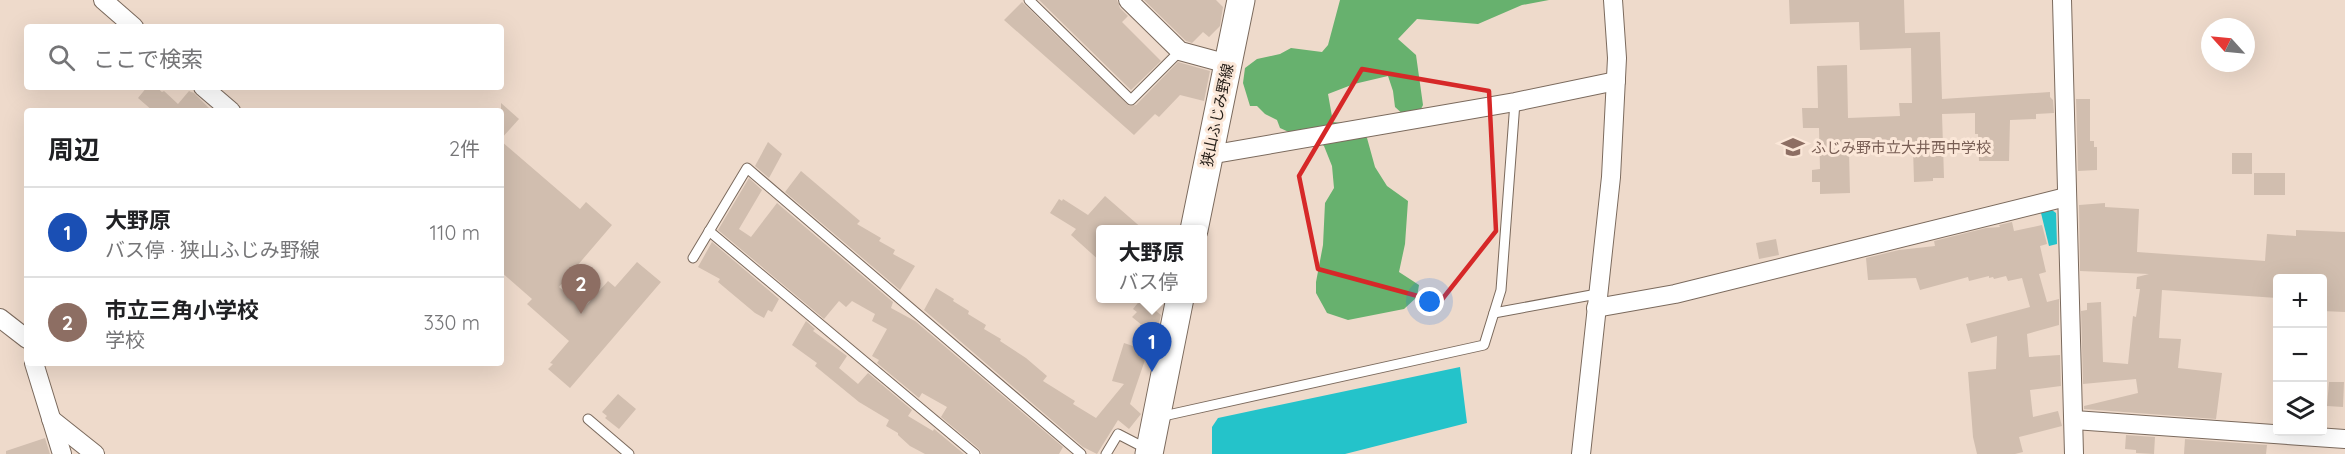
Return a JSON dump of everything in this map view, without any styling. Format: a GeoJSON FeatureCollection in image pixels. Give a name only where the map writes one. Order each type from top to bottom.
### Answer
{"type":"FeatureCollection","features":[{"type":"Feature","properties":{"kind":"main road","name":"狭山ふじみ野線"},"geometry":{"type":"LineString","coordinates":[[1195,225],[1228,63],[1236,3]]}},
{"type":"Feature","properties":{"kind":"main road"},"geometry":{"type":"LineString","coordinates":[[1149,452],[1179,303]]}},
{"type":"Feature","properties":{"kind":"street"},"geometry":{"type":"LineString","coordinates":[[103,0],[131,24]]}},
{"type":"Feature","properties":{"kind":"street"},"geometry":{"type":"LineString","coordinates":[[1128,0],[1180,51],[1228,63]]}},
{"type":"Feature","properties":{"kind":"street"},"geometry":{"type":"LineString","coordinates":[[1581,454],[1611,177],[1617,58],[1613,0]]}},
{"type":"Feature","properties":{"kind":"street"},"geometry":{"type":"LineString","coordinates":[[2062,0],[2074,454]]}},
{"type":"Feature","properties":{"kind":"street"},"geometry":{"type":"LineString","coordinates":[[1209,155],[1515,102],[1616,81]]}},
{"type":"Feature","properties":{"kind":"street"},"geometry":{"type":"LineString","coordinates":[[206,90],[228,108]]}},
{"type":"Feature","properties":{"kind":"street"},"geometry":{"type":"LineString","coordinates":[[1597,301],[1675,294],[2066,197]]}},
{"type":"Feature","properties":{"kind":"street"},"geometry":{"type":"LineString","coordinates":[[0,318],[24,337]]}},
{"type":"Feature","properties":{"kind":"street"},"geometry":{"type":"LineString","coordinates":[[35,366],[62,454]]}},
{"type":"Feature","properties":{"kind":"street"},"geometry":{"type":"LineString","coordinates":[[51,419],[96,454]]}},
{"type":"Feature","properties":{"kind":"street"},"geometry":{"type":"LineString","coordinates":[[2074,420],[2345,439]]}},
{"type":"Feature","properties":{"kind":"lane"},"geometry":{"type":"LineString","coordinates":[[1029,0],[1131,100],[1180,51]]}},
{"type":"Feature","properties":{"kind":"lane"},"geometry":{"type":"LineString","coordinates":[[1156,418],[1484,345],[1501,290],[1515,102]]}},
{"type":"Feature","properties":{"kind":"lane"},"geometry":{"type":"LineString","coordinates":[[693,258],[747,168],[1081,454]]}},
{"type":"Feature","properties":{"kind":"lane"},"geometry":{"type":"LineString","coordinates":[[709,231],[975,454]]}},
{"type":"Feature","properties":{"kind":"lane"},"geometry":{"type":"LineString","coordinates":[[1494,313],[1597,301]]}},
{"type":"Feature","properties":{"kind":"lane"},"geometry":{"type":"LineString","coordinates":[[588,419],[629,454]]}},
{"type":"Feature","properties":{"kind":"lane"},"geometry":{"type":"LineString","coordinates":[[1106,454],[1118,434],[1149,452]]}},
{"type":"Feature","properties":{"kind":"highlighted area"},"geometry":{"type":"Polygon","coordinates":[[[1362,69],[1489,91],[1496,231],[1440,302],[1318,269],[1299,176],[1362,69]]]}},
{"type":"Feature","properties":{"kind":"green space"},"geometry":{"type":"Polygon","coordinates":[[[1340,0],[1549,0],[1522,5],[1478,24],[1417,19],[1398,39],[1416,55],[1423,105],[1420,111],[1405,116],[1395,107],[1388,76],[1354,84],[1328,94],[1333,122],[1358,125],[1367,138],[1375,167],[1387,186],[1408,201],[1405,244],[1399,272],[1419,285],[1417,297],[1404,309],[1348,320],[1327,313],[1316,293],[1323,245],[1325,203],[1334,188],[1332,166],[1324,146],[1310,134],[1291,133],[1280,128],[1277,120],[1265,114],[1257,106],[1250,106],[1243,83],[1245,68],[1257,59],[1280,54],[1291,48],[1322,52],[1328,45],[1340,0]]]}},
{"type":"Feature","properties":{"kind":"water"},"geometry":{"type":"Polygon","coordinates":[[[2052,210],[2056,213],[2057,244],[2049,246],[2041,213],[2052,210]]]}},
{"type":"Feature","properties":{"kind":"water"},"geometry":{"type":"Polygon","coordinates":[[[1460,367],[1467,423],[1345,454],[1212,454],[1212,427],[1218,418],[1460,367]]]}},
{"type":"Feature","properties":{"kind":"building"},"geometry":{"type":"Polygon","coordinates":[[[1039,0],[1117,0],[1120,8],[1128,16],[1122,22],[1161,61],[1131,90],[1039,0]]]}},
{"type":"Feature","properties":{"kind":"building"},"geometry":{"type":"Polygon","coordinates":[[[1144,0],[1216,0],[1223,7],[1220,26],[1209,37],[1203,32],[1192,43],[1186,41],[1144,0]]]}},
{"type":"Feature","properties":{"kind":"building"},"geometry":{"type":"Polygon","coordinates":[[[1789,0],[1904,0],[1905,33],[1940,32],[1942,99],[2050,92],[2054,113],[2036,114],[2036,119],[2010,120],[2009,161],[1979,161],[1975,113],[1942,114],[1944,178],[1914,182],[1913,148],[1849,151],[1850,193],[1820,194],[1820,182],[1812,182],[1812,170],[1820,169],[1819,128],[1803,128],[1802,108],[1818,108],[1817,66],[1847,65],[1848,118],[1900,116],[1899,103],[1912,103],[1911,48],[1860,50],[1859,22],[1790,24],[1789,0]]]}},
{"type":"Feature","properties":{"kind":"building"},"geometry":{"type":"Polygon","coordinates":[[[1022,2],[1129,106],[1136,105],[1178,62],[1210,71],[1204,101],[1180,95],[1159,117],[1155,114],[1134,135],[1004,20],[1022,2]]]}},
{"type":"Feature","properties":{"kind":"building"},"geometry":{"type":"Polygon","coordinates":[[[145,90],[160,90],[164,91],[178,104],[189,91],[209,108],[150,108],[138,98],[145,90]]]}},
{"type":"Feature","properties":{"kind":"building"},"geometry":{"type":"Polygon","coordinates":[[[2076,99],[2090,99],[2090,141],[2094,141],[2094,147],[2097,147],[2097,170],[2078,171],[2076,99]]]}},
{"type":"Feature","properties":{"kind":"building"},"geometry":{"type":"Polygon","coordinates":[[[501,103],[519,119],[504,136],[504,108],[501,108],[501,103]]]}},
{"type":"Feature","properties":{"kind":"building"},"geometry":{"type":"Polygon","coordinates":[[[768,142],[782,154],[769,178],[755,166],[768,142]]]}},
{"type":"Feature","properties":{"kind":"building"},"geometry":{"type":"Polygon","coordinates":[[[504,144],[580,209],[586,202],[612,225],[559,287],[584,308],[608,281],[615,287],[637,262],[661,282],[570,388],[548,369],[553,364],[550,363],[569,341],[527,304],[532,299],[504,275],[504,144]]]}},
{"type":"Feature","properties":{"kind":"building"},"geometry":{"type":"Polygon","coordinates":[[[2232,153],[2252,153],[2252,174],[2232,174],[2232,153]]]}},
{"type":"Feature","properties":{"kind":"building"},"geometry":{"type":"Polygon","coordinates":[[[801,171],[860,221],[857,224],[881,238],[879,241],[895,250],[893,254],[915,266],[900,290],[785,192],[801,171]]]}},
{"type":"Feature","properties":{"kind":"building"},"geometry":{"type":"Polygon","coordinates":[[[2254,173],[2285,173],[2285,195],[2254,195],[2254,173]]]}},
{"type":"Feature","properties":{"kind":"building"},"geometry":{"type":"Polygon","coordinates":[[[749,178],[762,190],[739,229],[751,237],[777,203],[893,302],[891,308],[915,321],[1063,447],[1059,454],[982,454],[941,417],[947,407],[922,393],[919,398],[877,363],[879,360],[872,356],[887,329],[872,321],[875,314],[852,301],[846,307],[839,301],[824,319],[718,230],[749,178]]]}},
{"type":"Feature","properties":{"kind":"building"},"geometry":{"type":"Polygon","coordinates":[[[1105,196],[1138,225],[1096,225],[1096,258],[1071,235],[1076,229],[1050,213],[1059,199],[1062,201],[1063,199],[1088,215],[1105,196]]]}},
{"type":"Feature","properties":{"kind":"building"},"geometry":{"type":"Polygon","coordinates":[[[2105,203],[2105,207],[2139,209],[2137,252],[2265,261],[2267,234],[2296,236],[2296,230],[2345,232],[2345,312],[2327,311],[2327,274],[2273,274],[2273,298],[2162,290],[2159,338],[2181,339],[2178,368],[2222,373],[2216,419],[2084,409],[2084,406],[2138,393],[2136,379],[2083,384],[2081,311],[2087,310],[2087,303],[2101,302],[2103,362],[2128,364],[2133,316],[2136,317],[2140,289],[2136,289],[2137,277],[2149,274],[2080,271],[2079,205],[2105,203]]]}},
{"type":"Feature","properties":{"kind":"building"},"geometry":{"type":"Polygon","coordinates":[[[2012,222],[2014,231],[2042,225],[2047,244],[2040,246],[2046,272],[2039,274],[2047,302],[2059,299],[2059,325],[2027,334],[2029,357],[2060,355],[2061,386],[2030,390],[2033,417],[2058,411],[2062,426],[2019,437],[2023,452],[1977,454],[1973,437],[1968,372],[1996,369],[1997,336],[1971,343],[1966,324],[2030,307],[2022,278],[2008,281],[2006,276],[1994,279],[1989,276],[1969,281],[1968,277],[1920,290],[1916,278],[1868,280],[1866,258],[1899,250],[1935,246],[1934,241],[1986,228],[2000,227],[1999,225],[2012,222]]]}},
{"type":"Feature","properties":{"kind":"building"},"geometry":{"type":"Polygon","coordinates":[[[1776,239],[1779,255],[1759,259],[1756,243],[1776,239]]]}},
{"type":"Feature","properties":{"kind":"building"},"geometry":{"type":"Polygon","coordinates":[[[712,242],[779,299],[772,312],[768,310],[764,318],[755,313],[718,282],[720,279],[698,267],[712,242]]]}},
{"type":"Feature","properties":{"kind":"building"},"geometry":{"type":"Polygon","coordinates":[[[936,288],[954,299],[953,301],[969,311],[968,314],[986,325],[984,329],[1001,339],[1000,341],[1026,358],[1047,376],[1043,381],[1075,401],[1073,404],[1096,418],[1124,384],[1112,381],[1124,343],[1148,351],[1130,404],[1141,414],[1129,429],[1118,420],[1097,454],[1083,447],[924,310],[936,288]]]}},
{"type":"Feature","properties":{"kind":"building"},"geometry":{"type":"Polygon","coordinates":[[[1138,303],[1146,303],[1161,315],[1158,327],[1153,334],[1132,317],[1137,312],[1133,309],[1138,303]]]}},
{"type":"Feature","properties":{"kind":"building"},"geometry":{"type":"Polygon","coordinates":[[[806,321],[815,329],[813,331],[847,356],[839,368],[858,384],[868,373],[912,410],[908,416],[933,431],[934,429],[964,454],[925,454],[910,446],[898,433],[886,426],[889,420],[859,402],[815,366],[817,363],[792,345],[806,321]]]}},
{"type":"Feature","properties":{"kind":"building"},"geometry":{"type":"Polygon","coordinates":[[[2329,382],[2344,382],[2343,407],[2327,406],[2329,382]]]}},
{"type":"Feature","properties":{"kind":"building"},"geometry":{"type":"Polygon","coordinates":[[[618,394],[636,409],[619,429],[605,418],[607,416],[602,412],[618,394]]]}},
{"type":"Feature","properties":{"kind":"building"},"geometry":{"type":"Polygon","coordinates":[[[2126,435],[2155,437],[2154,454],[2136,453],[2136,450],[2125,449],[2126,435]]]}},
{"type":"Feature","properties":{"kind":"building"},"geometry":{"type":"Polygon","coordinates":[[[45,438],[50,454],[6,454],[6,451],[45,438]]]}},
{"type":"Feature","properties":{"kind":"building"},"geometry":{"type":"Polygon","coordinates":[[[2185,439],[2267,445],[2266,454],[2184,454],[2185,439]]]}},
{"type":"Feature","properties":{"kind":"place","name":"ふじみ野市立大井西中学校"},"geometry":{"type":"Point","coordinates":[1793,147]}},
{"type":"Feature","properties":{"kind":"place","name":"市立三角小学校"},"geometry":{"type":"Point","coordinates":[581,314]}},
{"type":"Feature","properties":{"kind":"place","name":"大野原"},"geometry":{"type":"Point","coordinates":[1152,372]}}]}
